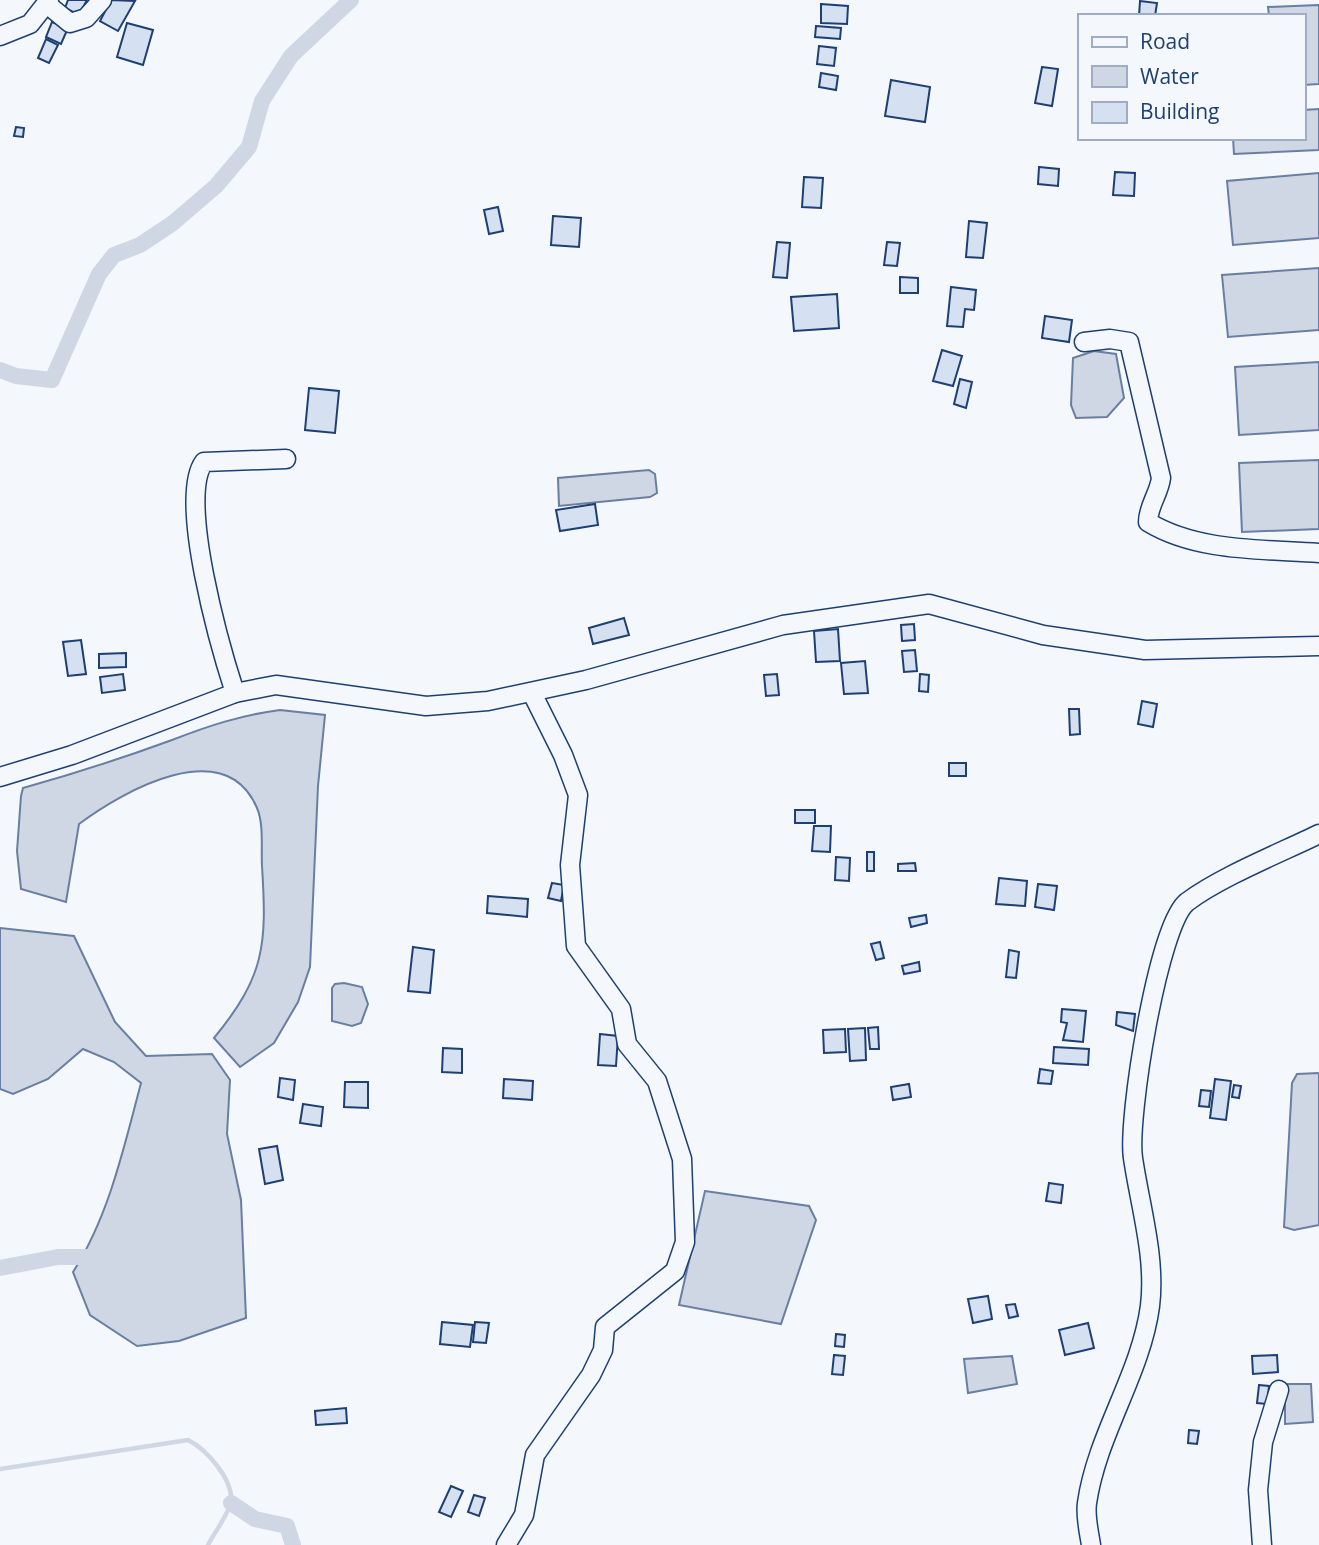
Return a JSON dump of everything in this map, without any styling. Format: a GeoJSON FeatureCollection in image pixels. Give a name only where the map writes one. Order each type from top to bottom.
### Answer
{"type":"FeatureCollection","features":[{"type":"Feature","properties":{"kind":"street"},"geometry":{"type":"LineString","coordinates":[[0,36],[30,24],[48,3],[70,23],[86,18],[102,0]]}},
{"type":"Feature","properties":{"kind":"street"},"geometry":{"type":"LineString","coordinates":[[1084,342],[1110,339],[1129,342],[1161,478],[1157,495],[1148,512],[1148,522],[1180,537],[1211,543],[1319,553]]}},
{"type":"Feature","properties":{"kind":"street"},"geometry":{"type":"LineString","coordinates":[[235,693],[216,635],[205,576],[195,482],[204,462],[286,459]]}},
{"type":"Feature","properties":{"kind":"street"},"geometry":{"type":"LineString","coordinates":[[0,777],[72,755],[235,693],[276,685],[426,706],[532,693],[690,653],[783,625],[929,604],[1043,635],[1145,650],[1319,646]]}},
{"type":"Feature","properties":{"kind":"street"},"geometry":{"type":"LineString","coordinates":[[506,1545],[524,1515],[535,1455],[591,1375],[603,1350],[605,1326],[675,1271],[685,1242],[682,1159],[657,1081],[627,1044],[621,1009],[576,946],[570,865],[578,795],[532,693]]}},
{"type":"Feature","properties":{"kind":"street"},"geometry":{"type":"LineString","coordinates":[[1091,1545],[1087,1504],[1109,1425],[1134,1364],[1150,1305],[1147,1240],[1132,1157],[1132,1111],[1167,936],[1185,903],[1319,834]]}},
{"type":"Feature","properties":{"kind":"street"},"geometry":{"type":"LineString","coordinates":[[1262,1545],[1258,1490],[1263,1442],[1279,1390]]}},
{"type":"Feature","properties":{"kind":"water"},"geometry":{"type":"Polygon","coordinates":[[[1319,5],[1319,84],[1305,85],[1305,14],[1269,14],[1268,7],[1319,5]]]}},
{"type":"Feature","properties":{"kind":"water"},"geometry":{"type":"Polygon","coordinates":[[[1319,109],[1319,150],[1234,154],[1233,140],[1305,140],[1305,110],[1319,109]]]}},
{"type":"Feature","properties":{"kind":"water"},"geometry":{"type":"Polygon","coordinates":[[[1319,173],[1319,238],[1233,245],[1227,181],[1319,173]]]}},
{"type":"Feature","properties":{"kind":"water"},"geometry":{"type":"Polygon","coordinates":[[[1319,268],[1319,330],[1228,337],[1222,275],[1319,268]]]}},
{"type":"Feature","properties":{"kind":"water"},"geometry":{"type":"Polygon","coordinates":[[[1094,351],[1116,354],[1124,398],[1107,417],[1076,418],[1071,405],[1073,358],[1094,351]]]}},
{"type":"Feature","properties":{"kind":"water"},"geometry":{"type":"Polygon","coordinates":[[[1319,362],[1319,430],[1239,435],[1235,367],[1319,362]]]}},
{"type":"Feature","properties":{"kind":"water"},"geometry":{"type":"Polygon","coordinates":[[[1319,460],[1319,529],[1242,532],[1239,463],[1319,460]]]}},
{"type":"Feature","properties":{"kind":"water"},"geometry":{"type":"Polygon","coordinates":[[[649,470],[655,474],[657,493],[650,497],[559,506],[558,478],[649,470]]]}},
{"type":"Feature","properties":{"kind":"water"},"geometry":{"type":"Polygon","coordinates":[[[280,710],[325,715],[318,786],[310,967],[298,1002],[274,1043],[240,1067],[214,1038],[244,996],[259,958],[262,939],[264,917],[261,821],[257,808],[242,786],[222,774],[198,771],[146,785],[98,811],[79,824],[66,902],[21,889],[17,851],[21,796],[23,788],[225,722],[280,710]]]}},
{"type":"Feature","properties":{"kind":"water"},"geometry":{"type":"Polygon","coordinates":[[[0,928],[74,936],[115,1022],[146,1056],[212,1054],[230,1080],[227,1134],[241,1200],[246,1318],[179,1341],[137,1346],[90,1315],[73,1272],[106,1204],[141,1083],[114,1062],[83,1049],[48,1079],[13,1094],[0,1089],[0,928]]]}},
{"type":"Feature","properties":{"kind":"water"},"geometry":{"type":"Polygon","coordinates":[[[335,984],[362,987],[368,1004],[361,1023],[352,1026],[332,1021],[332,988],[335,984]]]}},
{"type":"Feature","properties":{"kind":"water"},"geometry":{"type":"Polygon","coordinates":[[[1319,1073],[1319,1225],[1294,1230],[1284,1227],[1292,1083],[1297,1074],[1319,1073]]]}},
{"type":"Feature","properties":{"kind":"water"},"geometry":{"type":"Polygon","coordinates":[[[705,1191],[809,1206],[816,1220],[781,1324],[679,1305],[705,1191]]]}},
{"type":"Feature","properties":{"kind":"water"},"geometry":{"type":"Polygon","coordinates":[[[1012,1356],[1017,1384],[968,1393],[964,1359],[1012,1356]]]}},
{"type":"Feature","properties":{"kind":"water"},"geometry":{"type":"Polygon","coordinates":[[[1285,1384],[1311,1384],[1313,1422],[1285,1424],[1285,1384]]]}},
{"type":"Feature","properties":{"kind":"building"},"geometry":{"type":"Polygon","coordinates":[[[68,0],[87,0],[79,15],[65,8],[68,0]]]}},
{"type":"Feature","properties":{"kind":"building"},"geometry":{"type":"Polygon","coordinates":[[[111,0],[135,1],[118,31],[100,21],[111,0]]]}},
{"type":"Feature","properties":{"kind":"building"},"geometry":{"type":"Polygon","coordinates":[[[1140,1],[1157,3],[1155,14],[1139,14],[1140,1]]]}},
{"type":"Feature","properties":{"kind":"building"},"geometry":{"type":"Polygon","coordinates":[[[821,4],[848,6],[847,24],[821,23],[821,4]]]}},
{"type":"Feature","properties":{"kind":"building"},"geometry":{"type":"Polygon","coordinates":[[[52,22],[68,28],[61,44],[46,37],[52,22]]]}},
{"type":"Feature","properties":{"kind":"building"},"geometry":{"type":"Polygon","coordinates":[[[127,23],[153,30],[143,65],[117,57],[127,23]]]}},
{"type":"Feature","properties":{"kind":"building"},"geometry":{"type":"Polygon","coordinates":[[[816,26],[841,28],[840,39],[815,37],[816,26]]]}},
{"type":"Feature","properties":{"kind":"building"},"geometry":{"type":"Polygon","coordinates":[[[46,39],[58,45],[49,63],[38,58],[46,39]]]}},
{"type":"Feature","properties":{"kind":"building"},"geometry":{"type":"Polygon","coordinates":[[[819,46],[836,48],[834,66],[817,64],[819,46]]]}},
{"type":"Feature","properties":{"kind":"building"},"geometry":{"type":"Polygon","coordinates":[[[1042,67],[1058,69],[1052,106],[1035,103],[1042,67]]]}},
{"type":"Feature","properties":{"kind":"building"},"geometry":{"type":"Polygon","coordinates":[[[821,73],[838,76],[836,90],[819,87],[821,73]]]}},
{"type":"Feature","properties":{"kind":"building"},"geometry":{"type":"Polygon","coordinates":[[[891,80],[930,87],[925,122],[885,116],[891,80]]]}},
{"type":"Feature","properties":{"kind":"building"},"geometry":{"type":"Polygon","coordinates":[[[16,127],[24,128],[23,137],[14,136],[16,127]]]}},
{"type":"Feature","properties":{"kind":"building"},"geometry":{"type":"Polygon","coordinates":[[[1039,167],[1059,169],[1058,186],[1038,184],[1039,167]]]}},
{"type":"Feature","properties":{"kind":"building"},"geometry":{"type":"Polygon","coordinates":[[[1115,172],[1135,173],[1134,196],[1113,195],[1115,172]]]}},
{"type":"Feature","properties":{"kind":"building"},"geometry":{"type":"Polygon","coordinates":[[[804,177],[823,178],[821,208],[802,207],[804,177]]]}},
{"type":"Feature","properties":{"kind":"building"},"geometry":{"type":"Polygon","coordinates":[[[498,207],[503,231],[489,234],[484,210],[498,207]]]}},
{"type":"Feature","properties":{"kind":"building"},"geometry":{"type":"Polygon","coordinates":[[[553,216],[581,218],[579,247],[551,245],[553,216]]]}},
{"type":"Feature","properties":{"kind":"building"},"geometry":{"type":"Polygon","coordinates":[[[969,221],[987,223],[983,258],[966,257],[969,221]]]}},
{"type":"Feature","properties":{"kind":"building"},"geometry":{"type":"Polygon","coordinates":[[[777,242],[790,243],[787,278],[773,277],[777,242]]]}},
{"type":"Feature","properties":{"kind":"building"},"geometry":{"type":"Polygon","coordinates":[[[887,242],[900,243],[897,266],[884,265],[887,242]]]}},
{"type":"Feature","properties":{"kind":"building"},"geometry":{"type":"Polygon","coordinates":[[[900,277],[918,278],[918,293],[900,293],[900,277]]]}},
{"type":"Feature","properties":{"kind":"building"},"geometry":{"type":"Polygon","coordinates":[[[951,287],[976,290],[974,310],[965,309],[963,327],[947,326],[951,287]]]}},
{"type":"Feature","properties":{"kind":"building"},"geometry":{"type":"Polygon","coordinates":[[[837,294],[839,328],[794,331],[791,297],[837,294]]]}},
{"type":"Feature","properties":{"kind":"building"},"geometry":{"type":"Polygon","coordinates":[[[1045,316],[1072,320],[1069,342],[1042,338],[1045,316]]]}},
{"type":"Feature","properties":{"kind":"building"},"geometry":{"type":"Polygon","coordinates":[[[942,350],[962,356],[953,386],[933,381],[942,350]]]}},
{"type":"Feature","properties":{"kind":"building"},"geometry":{"type":"Polygon","coordinates":[[[960,379],[972,382],[966,408],[954,404],[960,379]]]}},
{"type":"Feature","properties":{"kind":"building"},"geometry":{"type":"Polygon","coordinates":[[[309,388],[339,391],[335,433],[305,430],[309,388]]]}},
{"type":"Feature","properties":{"kind":"building"},"geometry":{"type":"Polygon","coordinates":[[[595,504],[598,525],[560,531],[556,510],[595,504]]]}},
{"type":"Feature","properties":{"kind":"building"},"geometry":{"type":"Polygon","coordinates":[[[624,618],[629,635],[593,644],[589,628],[624,618]]]}},
{"type":"Feature","properties":{"kind":"building"},"geometry":{"type":"Polygon","coordinates":[[[914,624],[915,640],[902,641],[901,625],[914,624]]]}},
{"type":"Feature","properties":{"kind":"building"},"geometry":{"type":"Polygon","coordinates":[[[838,629],[840,661],[816,662],[814,631],[838,629]]]}},
{"type":"Feature","properties":{"kind":"building"},"geometry":{"type":"Polygon","coordinates":[[[81,640],[86,674],[68,676],[63,642],[81,640]]]}},
{"type":"Feature","properties":{"kind":"building"},"geometry":{"type":"Polygon","coordinates":[[[915,650],[917,671],[904,672],[902,651],[915,650]]]}},
{"type":"Feature","properties":{"kind":"building"},"geometry":{"type":"Polygon","coordinates":[[[126,653],[126,667],[99,668],[99,654],[126,653]]]}},
{"type":"Feature","properties":{"kind":"building"},"geometry":{"type":"Polygon","coordinates":[[[865,661],[868,693],[844,694],[841,663],[865,661]]]}},
{"type":"Feature","properties":{"kind":"building"},"geometry":{"type":"Polygon","coordinates":[[[123,674],[125,690],[102,693],[100,677],[123,674]]]}},
{"type":"Feature","properties":{"kind":"building"},"geometry":{"type":"Polygon","coordinates":[[[777,674],[779,695],[766,696],[764,675],[777,674]]]}},
{"type":"Feature","properties":{"kind":"building"},"geometry":{"type":"Polygon","coordinates":[[[920,674],[929,675],[928,692],[919,691],[920,674]]]}},
{"type":"Feature","properties":{"kind":"building"},"geometry":{"type":"Polygon","coordinates":[[[1142,701],[1157,704],[1153,727],[1138,724],[1142,701]]]}},
{"type":"Feature","properties":{"kind":"building"},"geometry":{"type":"Polygon","coordinates":[[[1069,709],[1079,709],[1080,734],[1070,735],[1069,709]]]}},
{"type":"Feature","properties":{"kind":"building"},"geometry":{"type":"Polygon","coordinates":[[[949,763],[966,763],[966,776],[949,776],[949,763]]]}},
{"type":"Feature","properties":{"kind":"building"},"geometry":{"type":"Polygon","coordinates":[[[795,810],[815,810],[815,823],[795,823],[795,810]]]}},
{"type":"Feature","properties":{"kind":"building"},"geometry":{"type":"Polygon","coordinates":[[[814,826],[831,826],[830,852],[812,851],[814,826]]]}},
{"type":"Feature","properties":{"kind":"building"},"geometry":{"type":"Polygon","coordinates":[[[867,852],[874,852],[874,871],[867,871],[867,852]]]}},
{"type":"Feature","properties":{"kind":"building"},"geometry":{"type":"Polygon","coordinates":[[[836,857],[850,858],[849,881],[835,880],[836,857]]]}},
{"type":"Feature","properties":{"kind":"building"},"geometry":{"type":"Polygon","coordinates":[[[915,863],[916,871],[898,871],[898,864],[915,863]]]}},
{"type":"Feature","properties":{"kind":"building"},"geometry":{"type":"Polygon","coordinates":[[[999,878],[1027,881],[1025,906],[996,904],[999,878]]]}},
{"type":"Feature","properties":{"kind":"building"},"geometry":{"type":"Polygon","coordinates":[[[552,883],[564,885],[561,901],[548,898],[552,883]]]}},
{"type":"Feature","properties":{"kind":"building"},"geometry":{"type":"Polygon","coordinates":[[[1038,884],[1057,886],[1054,910],[1035,907],[1038,884]]]}},
{"type":"Feature","properties":{"kind":"building"},"geometry":{"type":"Polygon","coordinates":[[[488,896],[528,899],[527,917],[487,913],[488,896]]]}},
{"type":"Feature","properties":{"kind":"building"},"geometry":{"type":"Polygon","coordinates":[[[926,915],[927,923],[911,927],[909,918],[926,915]]]}},
{"type":"Feature","properties":{"kind":"building"},"geometry":{"type":"Polygon","coordinates":[[[880,942],[884,958],[876,960],[871,944],[880,942]]]}},
{"type":"Feature","properties":{"kind":"building"},"geometry":{"type":"Polygon","coordinates":[[[413,947],[434,950],[430,993],[408,991],[413,947]]]}},
{"type":"Feature","properties":{"kind":"building"},"geometry":{"type":"Polygon","coordinates":[[[1009,950],[1019,952],[1016,978],[1006,977],[1009,950]]]}},
{"type":"Feature","properties":{"kind":"building"},"geometry":{"type":"Polygon","coordinates":[[[919,962],[920,971],[904,974],[902,966],[919,962]]]}},
{"type":"Feature","properties":{"kind":"building"},"geometry":{"type":"Polygon","coordinates":[[[1062,1009],[1086,1011],[1083,1042],[1063,1040],[1067,1023],[1061,1022],[1062,1009]]]}},
{"type":"Feature","properties":{"kind":"building"},"geometry":{"type":"Polygon","coordinates":[[[1117,1012],[1135,1014],[1133,1031],[1116,1025],[1117,1012]]]}},
{"type":"Feature","properties":{"kind":"building"},"geometry":{"type":"Polygon","coordinates":[[[878,1027],[879,1049],[870,1049],[868,1028],[878,1027]]]}},
{"type":"Feature","properties":{"kind":"building"},"geometry":{"type":"Polygon","coordinates":[[[865,1028],[866,1060],[850,1061],[848,1029],[865,1028]]]}},
{"type":"Feature","properties":{"kind":"building"},"geometry":{"type":"Polygon","coordinates":[[[845,1029],[846,1052],[824,1053],[823,1030],[845,1029]]]}},
{"type":"Feature","properties":{"kind":"building"},"geometry":{"type":"Polygon","coordinates":[[[600,1034],[618,1036],[616,1066],[598,1065],[600,1034]]]}},
{"type":"Feature","properties":{"kind":"building"},"geometry":{"type":"Polygon","coordinates":[[[1054,1047],[1089,1049],[1088,1065],[1053,1063],[1054,1047]]]}},
{"type":"Feature","properties":{"kind":"building"},"geometry":{"type":"Polygon","coordinates":[[[443,1048],[462,1049],[462,1073],[442,1072],[443,1048]]]}},
{"type":"Feature","properties":{"kind":"building"},"geometry":{"type":"Polygon","coordinates":[[[1040,1069],[1053,1071],[1051,1084],[1038,1083],[1040,1069]]]}},
{"type":"Feature","properties":{"kind":"building"},"geometry":{"type":"Polygon","coordinates":[[[280,1078],[295,1080],[293,1100],[278,1097],[280,1078]]]}},
{"type":"Feature","properties":{"kind":"building"},"geometry":{"type":"Polygon","coordinates":[[[504,1079],[533,1081],[532,1100],[503,1098],[504,1079]]]}},
{"type":"Feature","properties":{"kind":"building"},"geometry":{"type":"Polygon","coordinates":[[[1215,1079],[1231,1081],[1226,1120],[1210,1118],[1215,1079]]]}},
{"type":"Feature","properties":{"kind":"building"},"geometry":{"type":"Polygon","coordinates":[[[345,1082],[368,1082],[368,1108],[344,1107],[345,1082]]]}},
{"type":"Feature","properties":{"kind":"building"},"geometry":{"type":"Polygon","coordinates":[[[909,1084],[911,1097],[893,1100],[891,1087],[909,1084]]]}},
{"type":"Feature","properties":{"kind":"building"},"geometry":{"type":"Polygon","coordinates":[[[1234,1085],[1241,1086],[1239,1098],[1232,1097],[1234,1085]]]}},
{"type":"Feature","properties":{"kind":"building"},"geometry":{"type":"Polygon","coordinates":[[[1201,1090],[1211,1091],[1209,1107],[1199,1106],[1201,1090]]]}},
{"type":"Feature","properties":{"kind":"building"},"geometry":{"type":"Polygon","coordinates":[[[303,1104],[323,1107],[321,1126],[300,1123],[303,1104]]]}},
{"type":"Feature","properties":{"kind":"building"},"geometry":{"type":"Polygon","coordinates":[[[277,1146],[283,1180],[265,1184],[259,1149],[277,1146]]]}},
{"type":"Feature","properties":{"kind":"building"},"geometry":{"type":"Polygon","coordinates":[[[1049,1183],[1063,1185],[1061,1203],[1046,1201],[1049,1183]]]}},
{"type":"Feature","properties":{"kind":"building"},"geometry":{"type":"Polygon","coordinates":[[[988,1296],[992,1319],[973,1323],[968,1299],[988,1296]]]}},
{"type":"Feature","properties":{"kind":"building"},"geometry":{"type":"Polygon","coordinates":[[[1015,1304],[1018,1316],[1009,1318],[1006,1305],[1015,1304]]]}},
{"type":"Feature","properties":{"kind":"building"},"geometry":{"type":"Polygon","coordinates":[[[442,1322],[473,1325],[470,1347],[440,1344],[442,1322]]]}},
{"type":"Feature","properties":{"kind":"building"},"geometry":{"type":"Polygon","coordinates":[[[475,1322],[489,1323],[486,1343],[473,1342],[475,1322]]]}},
{"type":"Feature","properties":{"kind":"building"},"geometry":{"type":"Polygon","coordinates":[[[1088,1323],[1094,1348],[1065,1355],[1059,1330],[1088,1323]]]}},
{"type":"Feature","properties":{"kind":"building"},"geometry":{"type":"Polygon","coordinates":[[[836,1334],[845,1335],[844,1347],[835,1346],[836,1334]]]}},
{"type":"Feature","properties":{"kind":"building"},"geometry":{"type":"Polygon","coordinates":[[[834,1355],[845,1356],[843,1375],[832,1374],[834,1355]]]}},
{"type":"Feature","properties":{"kind":"building"},"geometry":{"type":"Polygon","coordinates":[[[1277,1355],[1278,1372],[1253,1374],[1252,1356],[1277,1355]]]}},
{"type":"Feature","properties":{"kind":"building"},"geometry":{"type":"Polygon","coordinates":[[[1259,1385],[1269,1386],[1267,1404],[1257,1403],[1259,1385]]]}},
{"type":"Feature","properties":{"kind":"building"},"geometry":{"type":"Polygon","coordinates":[[[346,1408],[347,1423],[316,1425],[315,1411],[346,1408]]]}},
{"type":"Feature","properties":{"kind":"building"},"geometry":{"type":"Polygon","coordinates":[[[1189,1430],[1199,1431],[1197,1444],[1188,1443],[1189,1430]]]}},
{"type":"Feature","properties":{"kind":"building"},"geometry":{"type":"Polygon","coordinates":[[[451,1486],[463,1491],[451,1517],[439,1512],[451,1486]]]}},
{"type":"Feature","properties":{"kind":"building"},"geometry":{"type":"Polygon","coordinates":[[[474,1495],[485,1498],[479,1516],[468,1512],[474,1495]]]}},
{"type":"Feature","properties":{"kind":"waterway"},"geometry":{"type":"LineString","coordinates":[[0,370],[16,376],[52,380],[99,274],[114,255],[140,245],[173,223],[216,186],[249,147],[262,101],[291,56],[351,0]]}},
{"type":"Feature","properties":{"kind":"waterway"},"geometry":{"type":"LineString","coordinates":[[0,1268],[58,1257],[102,1257]]}},
{"type":"Feature","properties":{"kind":"waterway"},"geometry":{"type":"LineString","coordinates":[[0,1469],[188,1440],[203,1450],[217,1466],[228,1483],[230,1492],[231,1501],[227,1512],[208,1545]]}},
{"type":"Feature","properties":{"kind":"waterway"},"geometry":{"type":"LineString","coordinates":[[231,1503],[255,1519],[287,1526],[293,1545]]}}]}
